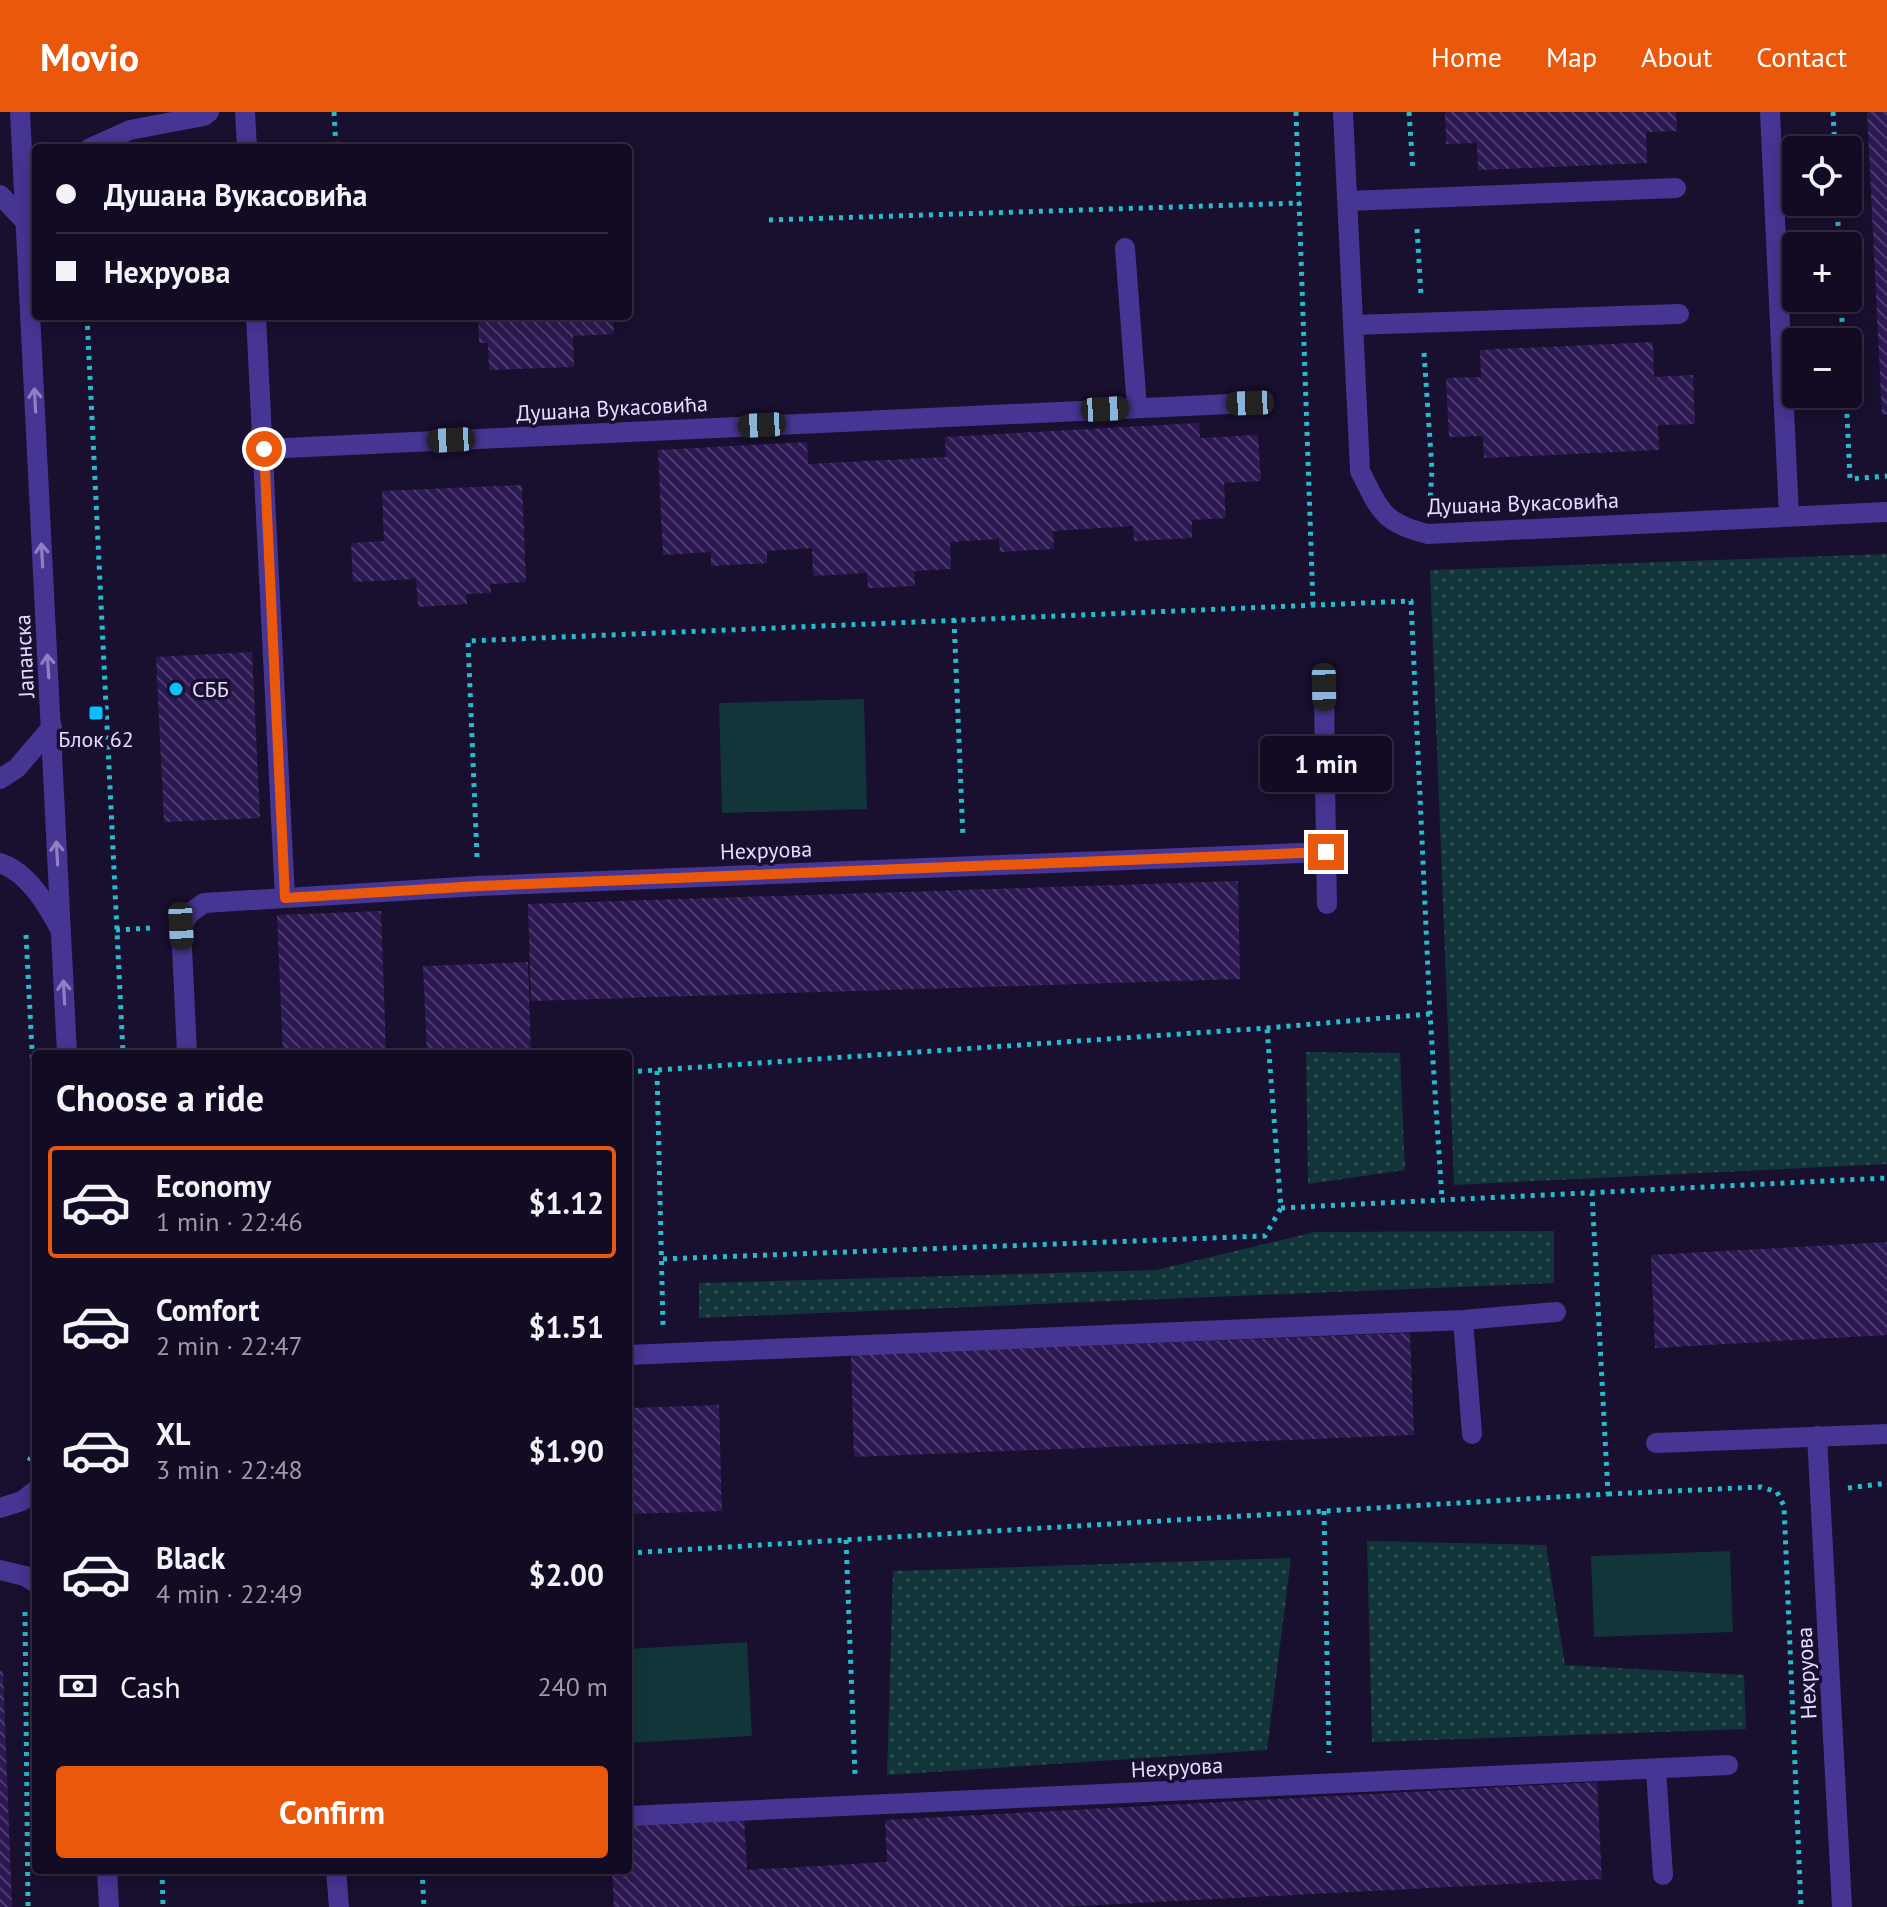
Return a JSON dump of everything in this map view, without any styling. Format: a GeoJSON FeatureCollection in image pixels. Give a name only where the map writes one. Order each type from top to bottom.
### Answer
{"type":"FeatureCollection","features":[{"type":"Feature","properties":{"kind":"street","name":"Јапанска"},"geometry":{"type":"LineString","coordinates":[[20,112],[32,237]]}},
{"type":"Feature","properties":{"kind":"street"},"geometry":{"type":"LineString","coordinates":[[99,144],[130,130],[204,116],[209,112]]}},
{"type":"Feature","properties":{"kind":"street"},"geometry":{"type":"LineString","coordinates":[[245,112],[247,144]]}},
{"type":"Feature","properties":{"kind":"street","name":"Душана Вукасовића"},"geometry":{"type":"LineString","coordinates":[[1343,112],[1360,471],[1381,511],[1391,521],[1428,534],[1887,512]]}},
{"type":"Feature","properties":{"kind":"street"},"geometry":{"type":"LineString","coordinates":[[1770,112],[1789,516]]}},
{"type":"Feature","properties":{"kind":"street"},"geometry":{"type":"LineString","coordinates":[[1348,201],[1676,188]]}},
{"type":"Feature","properties":{"kind":"street"},"geometry":{"type":"LineString","coordinates":[[0,195],[31,213]]}},
{"type":"Feature","properties":{"kind":"street"},"geometry":{"type":"LineString","coordinates":[[1125,248],[1137,408]]}},
{"type":"Feature","properties":{"kind":"street"},"geometry":{"type":"LineString","coordinates":[[1353,325],[1679,314]]}},
{"type":"Feature","properties":{"kind":"street","name":"Јапанска"},"geometry":{"type":"LineString","coordinates":[[35,320],[67,1050]]}},
{"type":"Feature","properties":{"kind":"street"},"geometry":{"type":"LineString","coordinates":[[256,320],[285,898]]}},
{"type":"Feature","properties":{"kind":"street","name":"Душана Вукасовића"},"geometry":{"type":"LineString","coordinates":[[264,449],[1250,403]]}},
{"type":"Feature","properties":{"kind":"street"},"geometry":{"type":"LineString","coordinates":[[1324,687],[1327,904]]}},
{"type":"Feature","properties":{"kind":"street"},"geometry":{"type":"LineString","coordinates":[[0,779],[17,768],[52,727]]}},
{"type":"Feature","properties":{"kind":"street","name":"Нехруова"},"geometry":{"type":"LineString","coordinates":[[187,1050],[181,926],[190,913],[204,903],[478,886],[1326,852]]}},
{"type":"Feature","properties":{"kind":"street"},"geometry":{"type":"LineString","coordinates":[[0,863],[9,866],[46,902],[61,931]]}},
{"type":"Feature","properties":{"kind":"street"},"geometry":{"type":"LineString","coordinates":[[632,1355],[1463,1320],[1556,1312]]}},
{"type":"Feature","properties":{"kind":"street"},"geometry":{"type":"LineString","coordinates":[[1463,1320],[1472,1434]]}},
{"type":"Feature","properties":{"kind":"street"},"geometry":{"type":"LineString","coordinates":[[1656,1443],[1887,1434]]}},
{"type":"Feature","properties":{"kind":"street","name":"Нехруова"},"geometry":{"type":"LineString","coordinates":[[1817,1436],[1842,1907]]}},
{"type":"Feature","properties":{"kind":"street"},"geometry":{"type":"LineString","coordinates":[[0,1508],[22,1501],[32,1493]]}},
{"type":"Feature","properties":{"kind":"street"},"geometry":{"type":"LineString","coordinates":[[0,1570],[32,1580]]}},
{"type":"Feature","properties":{"kind":"street","name":"Нехруова"},"geometry":{"type":"LineString","coordinates":[[632,1816],[1728,1765]]}},
{"type":"Feature","properties":{"kind":"street"},"geometry":{"type":"LineString","coordinates":[[1656,1770],[1663,1875]]}},
{"type":"Feature","properties":{"kind":"street"},"geometry":{"type":"LineString","coordinates":[[107,1874],[109,1907]]}},
{"type":"Feature","properties":{"kind":"street"},"geometry":{"type":"LineString","coordinates":[[336,1874],[339,1907]]}},
{"type":"Feature","properties":{"kind":"path"},"geometry":{"type":"LineString","coordinates":[[334,112],[336,144]]}},
{"type":"Feature","properties":{"kind":"path"},"geometry":{"type":"LineString","coordinates":[[1296,112],[1313,605]]}},
{"type":"Feature","properties":{"kind":"path"},"geometry":{"type":"LineString","coordinates":[[1833,112],[1834,136]]}},
{"type":"Feature","properties":{"kind":"path"},"geometry":{"type":"LineString","coordinates":[[769,220],[1300,203]]}},
{"type":"Feature","properties":{"kind":"path"},"geometry":{"type":"LineString","coordinates":[[87,320],[123,1050]]}},
{"type":"Feature","properties":{"kind":"path"},"geometry":{"type":"LineString","coordinates":[[1847,408],[1850,479],[1887,476]]}},
{"type":"Feature","properties":{"kind":"path"},"geometry":{"type":"LineString","coordinates":[[478,886],[468,641],[1411,601],[1442,1200]]}},
{"type":"Feature","properties":{"kind":"path"},"geometry":{"type":"LineString","coordinates":[[954,619],[964,866]]}},
{"type":"Feature","properties":{"kind":"path"},"geometry":{"type":"LineString","coordinates":[[23,924],[26,932],[32,1050]]}},
{"type":"Feature","properties":{"kind":"path"},"geometry":{"type":"LineString","coordinates":[[632,1072],[1430,1014]]}},
{"type":"Feature","properties":{"kind":"path"},"geometry":{"type":"LineString","coordinates":[[663,1259],[1265,1236],[1281,1208],[1267,1028]]}},
{"type":"Feature","properties":{"kind":"path"},"geometry":{"type":"LineString","coordinates":[[657,1071],[663,1353]]}},
{"type":"Feature","properties":{"kind":"path"},"geometry":{"type":"LineString","coordinates":[[1281,1208],[1887,1178]]}},
{"type":"Feature","properties":{"kind":"path"},"geometry":{"type":"LineString","coordinates":[[1592,1193],[1608,1494]]}},
{"type":"Feature","properties":{"kind":"path"},"geometry":{"type":"LineString","coordinates":[[632,1553],[1761,1487],[1777,1492],[1784,1506],[1801,1907]]}},
{"type":"Feature","properties":{"kind":"path"},"geometry":{"type":"LineString","coordinates":[[1324,1511],[1330,1784]]}},
{"type":"Feature","properties":{"kind":"path"},"geometry":{"type":"LineString","coordinates":[[846,1540],[856,1806]]}},
{"type":"Feature","properties":{"kind":"path"},"geometry":{"type":"LineString","coordinates":[[25,1606],[28,1907]]}},
{"type":"Feature","properties":{"kind":"path"},"geometry":{"type":"LineString","coordinates":[[162,1874],[163,1907]]}},
{"type":"Feature","properties":{"kind":"path"},"geometry":{"type":"LineString","coordinates":[[422,1874],[424,1907]]}},
{"type":"Feature","properties":{"kind":"green space"},"geometry":{"type":"Polygon","coordinates":[[[1887,554],[1887,1164],[1454,1185],[1430,570],[1887,554]]]}},
{"type":"Feature","properties":{"kind":"green space"},"geometry":{"type":"Polygon","coordinates":[[[864,699],[867,809],[722,813],[719,703],[864,699]]]}},
{"type":"Feature","properties":{"kind":"green space"},"geometry":{"type":"Polygon","coordinates":[[[1306,1052],[1400,1053],[1405,1170],[1308,1184],[1306,1052]]]}},
{"type":"Feature","properties":{"kind":"green space"},"geometry":{"type":"Polygon","coordinates":[[[1554,1231],[1554,1283],[699,1318],[699,1283],[1156,1270],[1315,1232],[1554,1231]]]}},
{"type":"Feature","properties":{"kind":"green space"},"geometry":{"type":"Polygon","coordinates":[[[1367,1541],[1546,1545],[1565,1665],[1744,1675],[1746,1729],[1372,1742],[1367,1541]]]}},
{"type":"Feature","properties":{"kind":"green space"},"geometry":{"type":"Polygon","coordinates":[[[1730,1551],[1733,1632],[1594,1637],[1591,1556],[1730,1551]]]}},
{"type":"Feature","properties":{"kind":"green space"},"geometry":{"type":"Polygon","coordinates":[[[1291,1558],[1267,1750],[887,1775],[893,1571],[1291,1558]]]}},
{"type":"Feature","properties":{"kind":"green space"},"geometry":{"type":"Polygon","coordinates":[[[747,1642],[752,1736],[632,1743],[632,1649],[747,1642]]]}},
{"type":"Feature","properties":{"kind":"building"},"geometry":{"type":"Polygon","coordinates":[[[1445,112],[1676,112],[1677,131],[1646,132],[1647,163],[1478,170],[1477,143],[1446,144],[1445,112]]]}},
{"type":"Feature","properties":{"kind":"building"},"geometry":{"type":"Polygon","coordinates":[[[1867,112],[1887,112],[1887,414],[1882,415],[1867,112]]]}},
{"type":"Feature","properties":{"kind":"building"},"geometry":{"type":"Polygon","coordinates":[[[478,320],[613,320],[614,334],[573,336],[574,367],[489,370],[488,343],[479,343],[478,320]]]}},
{"type":"Feature","properties":{"kind":"building"},"geometry":{"type":"Polygon","coordinates":[[[1653,342],[1654,377],[1693,375],[1695,424],[1658,425],[1659,450],[1484,458],[1483,436],[1449,437],[1446,378],[1481,377],[1480,350],[1653,342]]]}},
{"type":"Feature","properties":{"kind":"building"},"geometry":{"type":"Polygon","coordinates":[[[1199,423],[1200,438],[1258,435],[1261,481],[1224,483],[1226,518],[1192,520],[1192,538],[1134,541],[1133,526],[1053,531],[1054,549],[1000,552],[999,539],[950,542],[951,569],[914,571],[915,586],[868,588],[867,573],[813,576],[812,548],[767,551],[767,563],[711,566],[711,552],[663,555],[658,450],[807,442],[808,464],[946,457],[945,437],[1199,423]]]}},
{"type":"Feature","properties":{"kind":"building"},"geometry":{"type":"Polygon","coordinates":[[[522,485],[526,582],[490,584],[491,593],[466,594],[467,604],[418,607],[416,579],[353,582],[351,543],[384,541],[382,491],[522,485]]]}},
{"type":"Feature","properties":{"kind":"building"},"geometry":{"type":"Polygon","coordinates":[[[252,652],[260,818],[164,822],[156,657],[252,652]]]}},
{"type":"Feature","properties":{"kind":"building"},"geometry":{"type":"Polygon","coordinates":[[[1238,881],[1240,979],[531,1001],[528,904],[1238,881]]]}},
{"type":"Feature","properties":{"kind":"building"},"geometry":{"type":"Polygon","coordinates":[[[381,911],[386,1050],[283,1050],[277,915],[381,911]]]}},
{"type":"Feature","properties":{"kind":"building"},"geometry":{"type":"Polygon","coordinates":[[[528,962],[531,1050],[427,1050],[423,966],[528,962]]]}},
{"type":"Feature","properties":{"kind":"building"},"geometry":{"type":"Polygon","coordinates":[[[1887,1242],[1887,1335],[1655,1348],[1651,1255],[1887,1242]]]}},
{"type":"Feature","properties":{"kind":"building"},"geometry":{"type":"Polygon","coordinates":[[[1410,1333],[1414,1435],[854,1457],[851,1355],[1410,1333]]]}},
{"type":"Feature","properties":{"kind":"building"},"geometry":{"type":"Polygon","coordinates":[[[719,1405],[722,1511],[632,1514],[632,1408],[719,1405]]]}},
{"type":"Feature","properties":{"kind":"building"},"geometry":{"type":"Polygon","coordinates":[[[0,1671],[3,1671],[12,1907],[0,1907],[0,1671]]]}},
{"type":"Feature","properties":{"kind":"building"},"geometry":{"type":"Polygon","coordinates":[[[1597,1782],[1602,1879],[1060,1907],[614,1907],[612,1874],[632,1874],[632,1821],[744,1814],[747,1870],[887,1862],[885,1820],[1597,1782]]]}},
{"type":"Feature","properties":{"kind":"place","name":"СББ"},"geometry":{"type":"Point","coordinates":[176,689]}},
{"type":"Feature","properties":{"kind":"place","name":"Блок 62"},"geometry":{"type":"Point","coordinates":[96,713]}},
{"type":"Feature","properties":{"kind":"route"},"geometry":{"type":"LineString","coordinates":[[264,449],[285,898],[478,886],[1326,852]]}}]}
